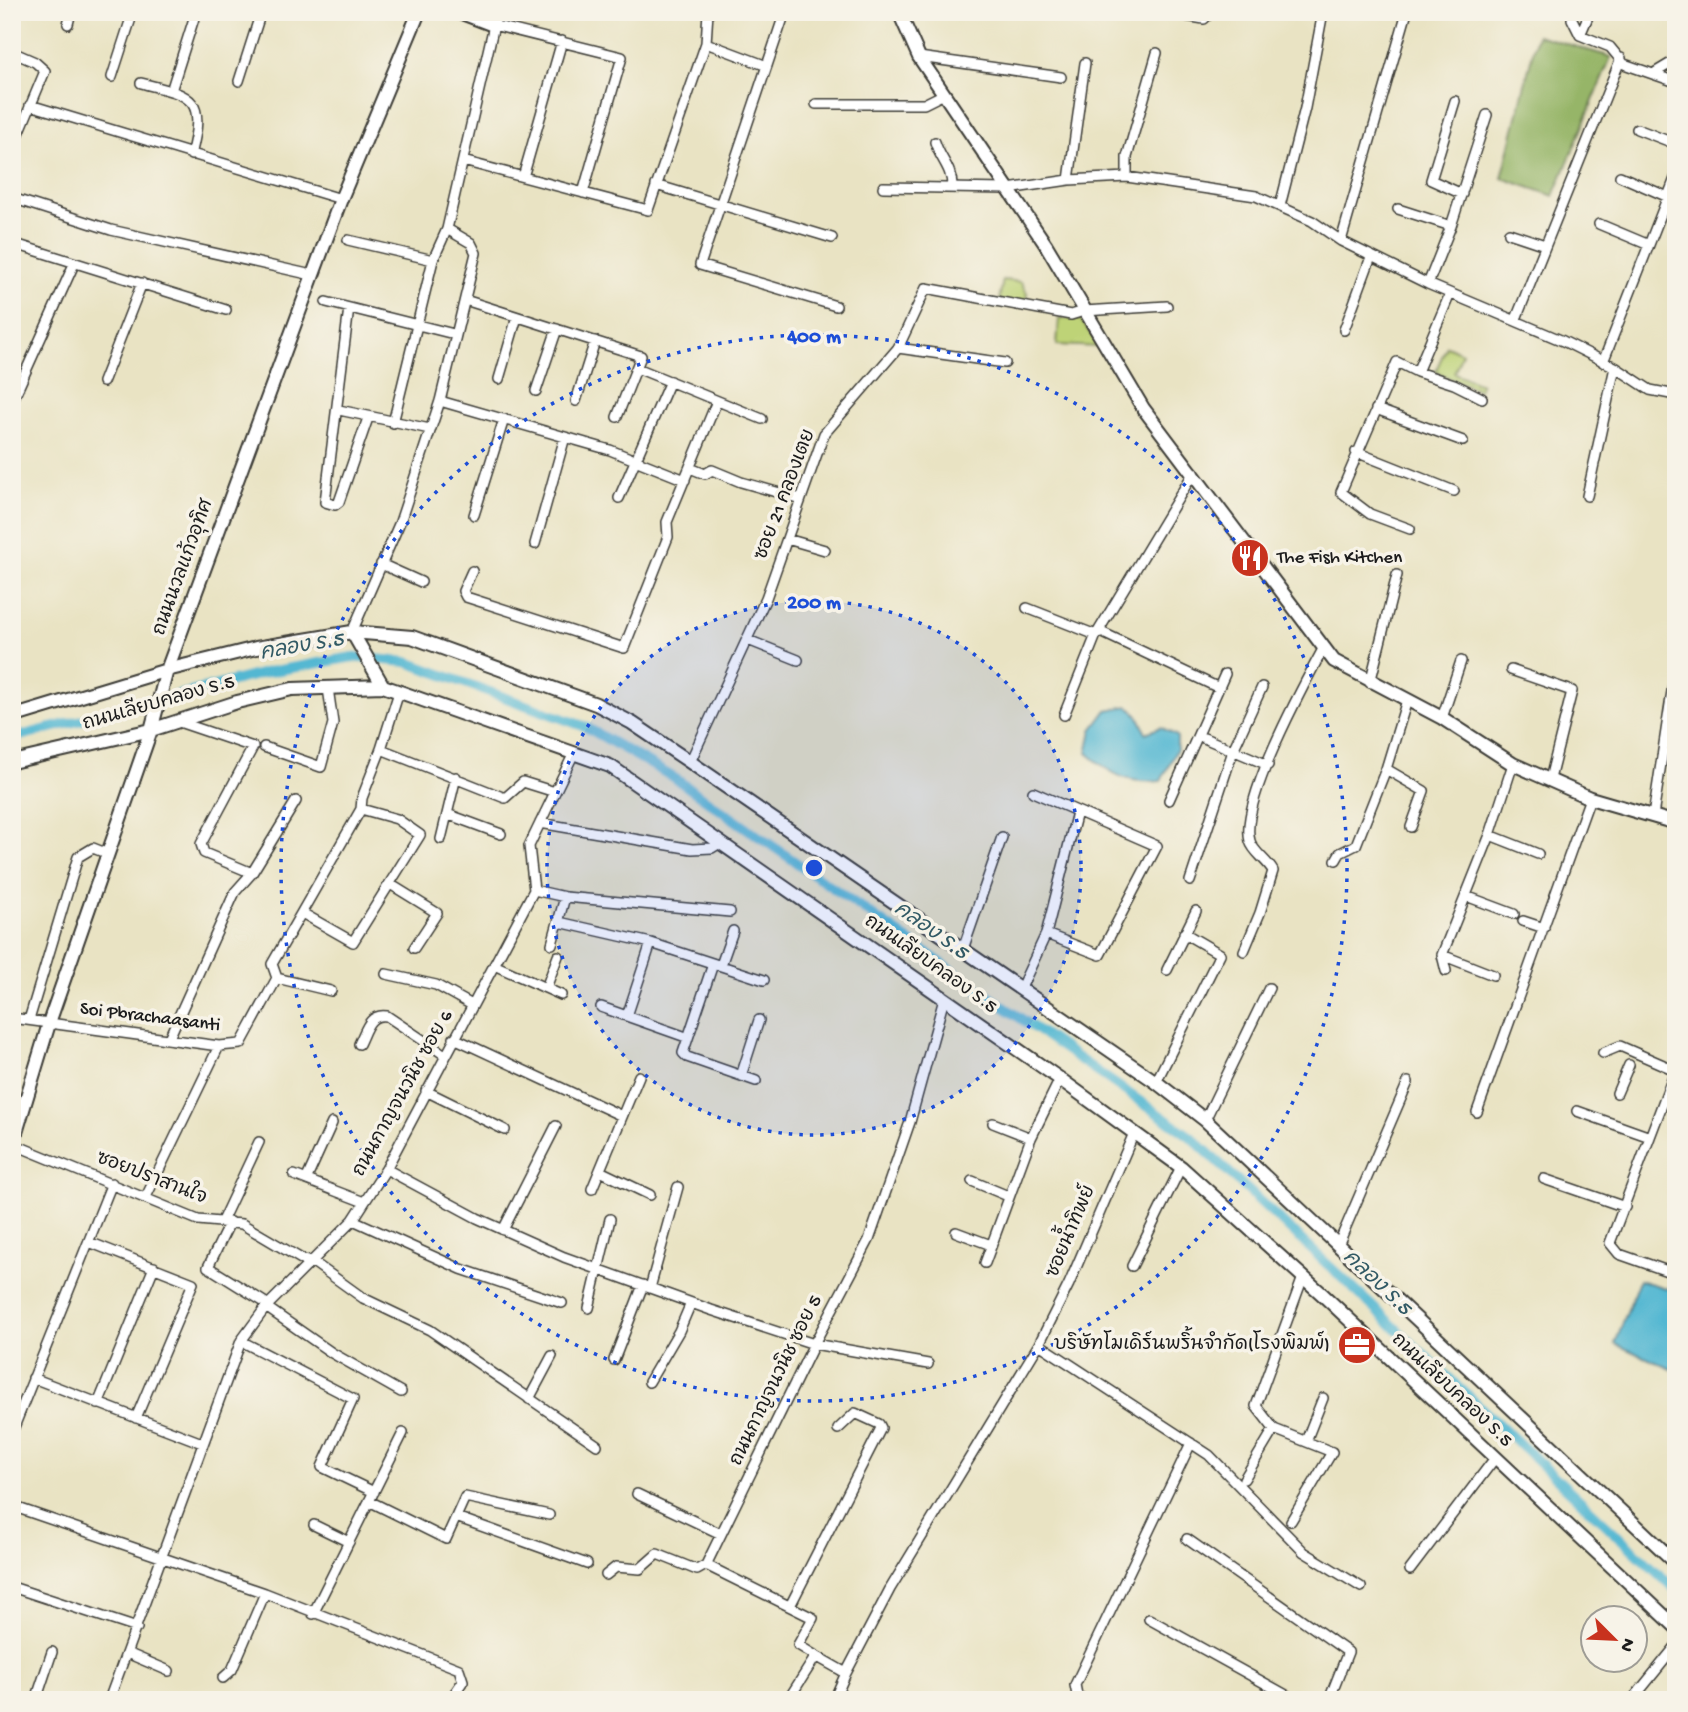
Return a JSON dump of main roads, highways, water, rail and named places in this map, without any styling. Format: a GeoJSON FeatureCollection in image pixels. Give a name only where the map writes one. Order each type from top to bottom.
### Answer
{"type":"FeatureCollection","features":[{"type":"Feature","properties":{"kind":"water"},"geometry":{"type":"Polygon","coordinates":[[[1128,706],[1139,717],[1146,733],[1161,727],[1177,736],[1177,749],[1161,781],[1139,781],[1121,776],[1087,753],[1092,730],[1107,710],[1128,706]]]}},
{"type":"Feature","properties":{"kind":"water"},"geometry":{"type":"Polygon","coordinates":[[[1639,1280],[1676,1291],[1676,1371],[1615,1344],[1639,1280]]]}},
{"type":"Feature","properties":{"kind":"waterway","name":"คลอง ร.5"},"geometry":{"type":"LineString","coordinates":[[12,738],[268,672],[353,657],[407,662],[586,727],[676,779],[1190,1136],[1676,1590]]}},
{"type":"Feature","properties":{"kind":"place","name":"The Fish Kitchen"},"geometry":{"type":"Point","coordinates":[1250,558]}},
{"type":"Feature","properties":{"kind":"place","name":"บริษัทโมเดิร์นพริ้นจำกัด(โรงพิมพ์)"},"geometry":{"type":"Point","coordinates":[1357,1345]}}]}
